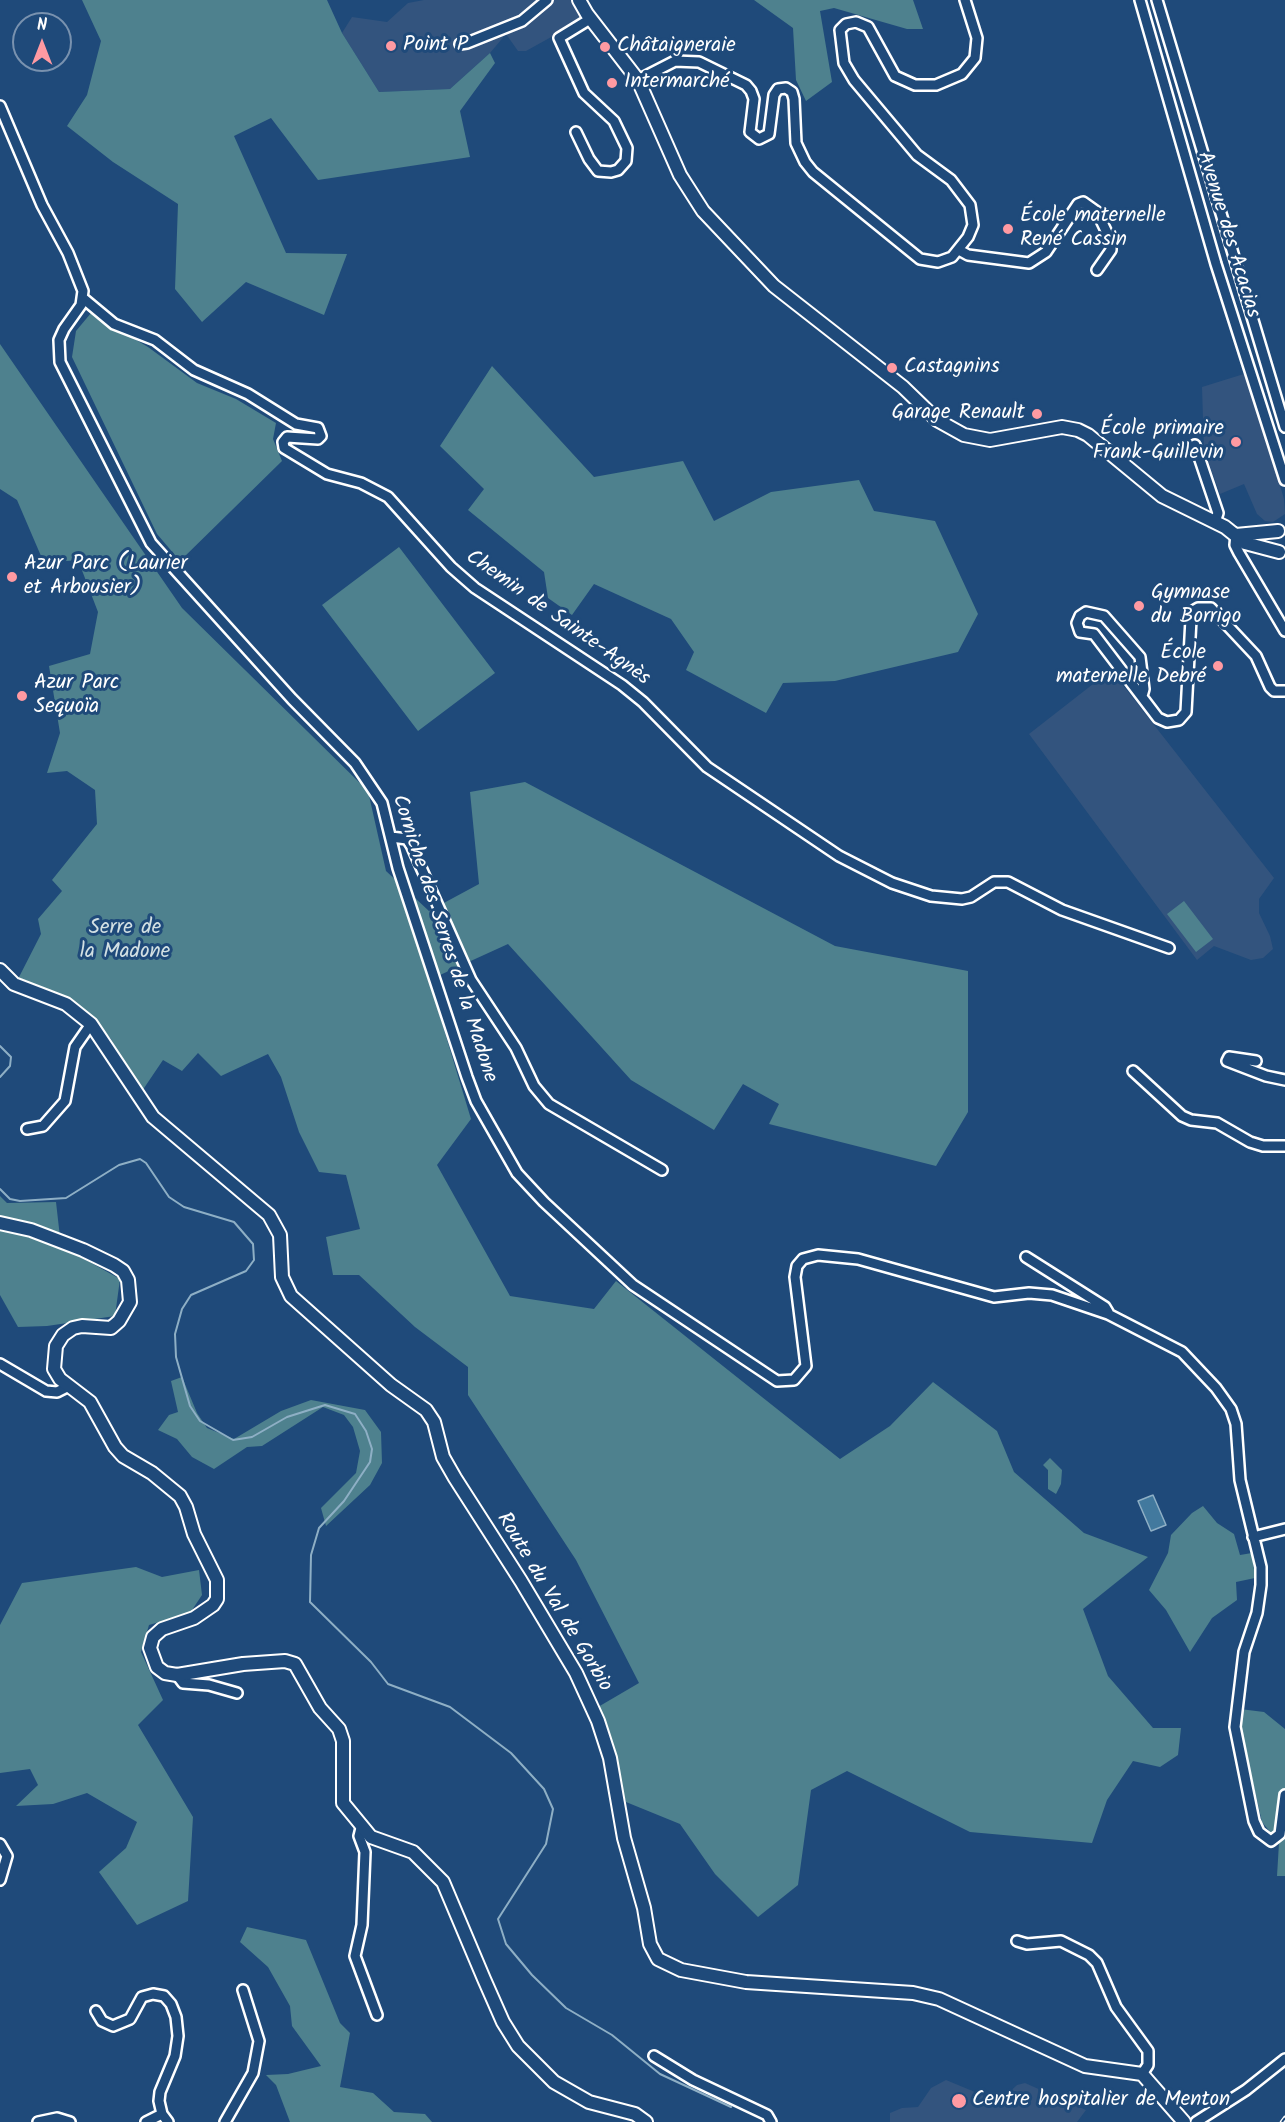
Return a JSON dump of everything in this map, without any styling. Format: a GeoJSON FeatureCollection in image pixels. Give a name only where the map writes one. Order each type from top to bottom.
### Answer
{"type":"FeatureCollection","features":[{"type":"Feature","properties":{"kind":"street"},"geometry":{"type":"LineString","coordinates":[[460,44],[468,43],[522,21],[547,0]]}},
{"type":"Feature","properties":{"kind":"street"},"geometry":{"type":"LineString","coordinates":[[579,0],[590,19],[638,80],[680,176],[703,211],[774,286],[903,387],[937,420],[964,435],[990,441],[1062,427],[1078,430],[1088,435],[1156,492],[1220,524],[1245,543],[1282,554]]}},
{"type":"Feature","properties":{"kind":"street"},"geometry":{"type":"LineString","coordinates":[[638,80],[675,61],[699,62],[746,86],[751,91],[754,99],[750,132],[759,139],[769,134],[774,95],[778,89],[786,88],[792,92],[794,99],[796,143],[805,162],[813,172],[920,259],[938,262],[952,257],[959,250],[973,225],[970,205],[951,180],[917,155],[854,80],[844,63],[840,30],[846,24],[861,23],[868,27],[895,76],[903,81],[936,85],[950,81],[970,65],[977,48],[975,26],[965,0]]}},
{"type":"Feature","properties":{"kind":"street","name":"Avenue des Acacias"},"geometry":{"type":"LineString","coordinates":[[1140,0],[1216,264],[1285,480]]}},
{"type":"Feature","properties":{"kind":"street","name":"Avenue des Acacias"},"geometry":{"type":"LineString","coordinates":[[1157,0],[1285,427]]}},
{"type":"Feature","properties":{"kind":"street"},"geometry":{"type":"LineString","coordinates":[[576,132],[589,159],[598,171],[618,170],[626,161],[627,148],[614,121],[584,93],[559,38],[590,19]]}},
{"type":"Feature","properties":{"kind":"street"},"geometry":{"type":"LineString","coordinates":[[0,106],[42,205],[68,253],[84,299]]}},
{"type":"Feature","properties":{"kind":"street"},"geometry":{"type":"LineString","coordinates":[[959,250],[968,255],[1029,263],[1046,252],[1078,204],[1083,202],[1097,212],[1111,241],[1111,250],[1097,270]]}},
{"type":"Feature","properties":{"kind":"street","name":"Corniche des Serres de la Madone"},"geometry":{"type":"LineString","coordinates":[[84,299],[64,328],[59,340],[60,362],[145,534],[292,699],[355,763],[382,803],[398,868],[476,1101],[508,1161],[526,1185],[633,1285],[777,1381],[786,1382],[802,1374],[806,1366],[795,1277],[797,1266],[810,1256],[858,1259],[994,1297],[1029,1293],[1052,1295],[1108,1314],[1182,1352],[1210,1381],[1231,1409],[1236,1424],[1243,1500],[1261,1567],[1262,1584],[1257,1613],[1244,1652],[1235,1728],[1254,1821],[1265,1838],[1271,1841],[1280,1834],[1285,1795]]}},
{"type":"Feature","properties":{"kind":"street","name":"Chemin de Sainte-Agnès"},"geometry":{"type":"LineString","coordinates":[[84,299],[114,324],[155,340],[194,370],[249,394],[296,424],[318,428],[321,436],[318,439],[286,437],[283,442],[284,448],[327,474],[361,483],[388,497],[451,567],[476,588],[518,619],[622,685],[643,702],[707,767],[839,856],[892,883],[931,896],[962,899],[971,897],[994,882],[1008,882],[1062,910],[1169,948]]}},
{"type":"Feature","properties":{"kind":"street"},"geometry":{"type":"LineString","coordinates":[[1195,445],[1220,524]]}},
{"type":"Feature","properties":{"kind":"street"},"geometry":{"type":"LineString","coordinates":[[1236,536],[1282,529]]}},
{"type":"Feature","properties":{"kind":"street"},"geometry":{"type":"LineString","coordinates":[[1282,529],[1275,539],[1282,554]]}},
{"type":"Feature","properties":{"kind":"street"},"geometry":{"type":"LineString","coordinates":[[1236,536],[1235,544],[1239,553],[1285,631]]}},
{"type":"Feature","properties":{"kind":"street"},"geometry":{"type":"LineString","coordinates":[[1142,696],[1144,689],[1140,657],[1104,616],[1086,612],[1080,616],[1077,622],[1080,632],[1094,634],[1158,717],[1173,723],[1182,718],[1188,702],[1193,611],[1205,607],[1211,608],[1256,656],[1270,687],[1274,691],[1285,691]]}},
{"type":"Feature","properties":{"kind":"street"},"geometry":{"type":"LineString","coordinates":[[392,837],[406,839],[411,845],[471,980],[516,1048],[534,1086],[549,1104],[662,1170]]}},
{"type":"Feature","properties":{"kind":"street","name":"Route du Val de Gorbio"},"geometry":{"type":"LineString","coordinates":[[0,970],[14,984],[66,1004],[92,1024],[153,1117],[269,1215],[276,1225],[282,1245],[282,1277],[291,1296],[391,1385],[419,1403],[434,1422],[443,1457],[454,1478],[521,1581],[576,1673],[598,1721],[610,1758],[624,1838],[642,1900],[650,1944],[658,1959],[681,1970],[746,1982],[929,1996],[1085,2066],[1143,2074]]}},
{"type":"Feature","properties":{"kind":"street"},"geometry":{"type":"LineString","coordinates":[[27,1129],[43,1126],[65,1101],[75,1047],[92,1024]]}},
{"type":"Feature","properties":{"kind":"street"},"geometry":{"type":"LineString","coordinates":[[1256,1061],[1228,1057],[1227,1061],[1266,1076],[1285,1080]]}},
{"type":"Feature","properties":{"kind":"street"},"geometry":{"type":"LineString","coordinates":[[1133,1071],[1182,1116],[1191,1120],[1216,1123],[1250,1142],[1263,1146],[1285,1146]]}},
{"type":"Feature","properties":{"kind":"street"},"geometry":{"type":"LineString","coordinates":[[0,1223],[31,1230],[86,1251],[123,1270],[128,1280],[130,1302],[119,1321],[111,1328],[82,1326],[73,1328],[56,1346],[54,1369],[69,1386],[90,1402],[115,1447],[123,1456],[161,1479],[180,1496],[186,1506],[194,1534],[217,1580],[217,1599],[213,1605],[194,1617],[162,1629],[153,1637],[150,1647],[152,1659],[165,1673],[177,1675],[243,1664],[285,1661],[295,1665],[320,1708],[339,1729],[343,1741],[341,1794],[347,1810],[370,1837],[412,1852],[444,1882],[503,2022],[518,2046],[554,2082],[589,2102],[634,2114],[646,2122]]}},
{"type":"Feature","properties":{"kind":"street"},"geometry":{"type":"LineString","coordinates":[[1026,1257],[1105,1307],[1108,1314]]}},
{"type":"Feature","properties":{"kind":"street"},"geometry":{"type":"LineString","coordinates":[[0,1364],[46,1391],[57,1392],[69,1386]]}},
{"type":"Feature","properties":{"kind":"street"},"geometry":{"type":"LineString","coordinates":[[1253,1537],[1285,1529]]}},
{"type":"Feature","properties":{"kind":"street"},"geometry":{"type":"LineString","coordinates":[[177,1675],[183,1683],[209,1685],[237,1693]]}},
{"type":"Feature","properties":{"kind":"street"},"geometry":{"type":"LineString","coordinates":[[361,1828],[359,1832],[365,1852],[364,1892],[360,1940],[355,1956],[377,2015]]}},
{"type":"Feature","properties":{"kind":"street"},"geometry":{"type":"LineString","coordinates":[[0,1844],[7,1856],[0,1880]]}},
{"type":"Feature","properties":{"kind":"street"},"geometry":{"type":"LineString","coordinates":[[1017,1941],[1027,1944],[1061,1941],[1089,1955],[1097,1963],[1116,2007],[1148,2051],[1148,2065],[1143,2074],[1184,2122]]}},
{"type":"Feature","properties":{"kind":"street"},"geometry":{"type":"LineString","coordinates":[[225,2122],[253,2073],[259,2041],[243,1990]]}},
{"type":"Feature","properties":{"kind":"street"},"geometry":{"type":"LineString","coordinates":[[96,2012],[102,2021],[113,2026],[129,2019],[142,1997],[153,1994],[164,1996],[171,2004],[176,2017],[178,2036],[175,2056],[160,2092],[162,2114],[168,2122]]}},
{"type":"Feature","properties":{"kind":"street"},"geometry":{"type":"LineString","coordinates":[[654,2056],[693,2080],[768,2115],[771,2122]]}},
{"type":"Feature","properties":{"kind":"street"},"geometry":{"type":"LineString","coordinates":[[1196,2122],[1239,2095],[1285,2059]]}},
{"type":"Feature","properties":{"kind":"street"},"geometry":{"type":"LineString","coordinates":[[146,2122],[162,2114]]}},
{"type":"Feature","properties":{"kind":"street"},"geometry":{"type":"LineString","coordinates":[[38,2122],[57,2118],[70,2122]]}},
{"type":"Feature","properties":{"kind":"shaded area"},"geometry":{"type":"Polygon","coordinates":[[[424,0],[583,0],[591,15],[526,51],[518,51],[506,34],[490,53],[450,89],[379,92],[342,33],[352,17],[387,22],[408,3],[424,0]]]}},
{"type":"Feature","properties":{"kind":"shaded area","name":"École primaire Frank-Guillevin"},"geometry":{"type":"Polygon","coordinates":[[[1247,373],[1284,499],[1285,514],[1273,522],[1265,521],[1257,514],[1244,484],[1220,494],[1204,450],[1202,387],[1247,373]]]}},
{"type":"Feature","properties":{"kind":"shaded area"},"geometry":{"type":"Polygon","coordinates":[[[1111,670],[1274,878],[1259,899],[1259,913],[1270,936],[1273,949],[1263,958],[1251,960],[1214,946],[1197,960],[1029,734],[1111,670]]]}},
{"type":"Feature","properties":{"kind":"shaded area"},"geometry":{"type":"Polygon","coordinates":[[[1153,1495],[1166,1525],[1151,1531],[1138,1501],[1153,1495]]]}},
{"type":"Feature","properties":{"kind":"shaded area","name":"Centre hospitalier de Menton"},"geometry":{"type":"Polygon","coordinates":[[[946,2080],[999,2102],[1017,2085],[1025,2083],[1086,2110],[1077,2122],[890,2122],[890,2113],[902,2108],[918,2107],[931,2088],[946,2080]]]}},
{"type":"Feature","properties":{"kind":"green space"},"geometry":{"type":"Polygon","coordinates":[[[82,0],[327,0],[342,33],[379,92],[450,89],[490,53],[495,63],[460,111],[470,157],[318,180],[271,118],[234,136],[286,253],[347,254],[324,315],[246,282],[202,322],[175,289],[178,204],[113,162],[67,126],[87,95],[101,41],[82,0]]]}},
{"type":"Feature","properties":{"kind":"green space"},"geometry":{"type":"Polygon","coordinates":[[[754,0],[913,0],[923,29],[907,29],[834,8],[820,11],[832,82],[806,101],[796,80],[793,28],[754,0]]]}},
{"type":"Feature","properties":{"kind":"green space"},"geometry":{"type":"Polygon","coordinates":[[[91,313],[148,347],[197,383],[236,399],[276,423],[273,439],[282,461],[180,561],[157,534],[72,357],[76,331],[91,313]]]}},
{"type":"Feature","properties":{"kind":"green space","name":"Serre de la Madone"},"geometry":{"type":"Polygon","coordinates":[[[0,344],[182,608],[368,791],[386,871],[429,911],[479,884],[470,792],[525,782],[835,946],[968,971],[968,1112],[936,1166],[769,1124],[779,1104],[743,1084],[714,1130],[631,1080],[508,944],[429,980],[471,1119],[437,1165],[510,1296],[594,1309],[616,1281],[840,1459],[890,1426],[933,1382],[997,1431],[1014,1472],[1084,1533],[1148,1557],[1083,1609],[1108,1676],[1153,1728],[1181,1728],[1178,1755],[1160,1767],[1133,1761],[1107,1800],[1092,1843],[970,1832],[847,1771],[811,1790],[798,1885],[758,1917],[715,1874],[680,1824],[626,1802],[598,1707],[639,1683],[576,1560],[468,1395],[468,1367],[415,1327],[359,1275],[333,1275],[326,1237],[360,1229],[346,1175],[319,1172],[299,1132],[281,1077],[268,1054],[221,1076],[198,1053],[182,1071],[163,1060],[140,1094],[111,1039],[84,1009],[55,992],[17,981],[41,934],[38,919],[62,891],[52,880],[97,824],[95,790],[67,771],[47,773],[60,733],[49,666],[90,654],[98,612],[78,560],[44,563],[17,500],[0,489],[0,344]]]}},
{"type":"Feature","properties":{"kind":"green space"},"geometry":{"type":"Polygon","coordinates":[[[492,366],[594,477],[683,461],[714,521],[771,492],[859,480],[874,511],[935,521],[978,614],[958,652],[835,681],[783,683],[766,713],[686,670],[694,652],[671,619],[594,584],[572,615],[548,598],[544,572],[468,510],[484,489],[440,446],[492,366]]]}},
{"type":"Feature","properties":{"kind":"green space"},"geometry":{"type":"Polygon","coordinates":[[[399,547],[495,673],[418,731],[322,605],[399,547]]]}},
{"type":"Feature","properties":{"kind":"green space"},"geometry":{"type":"Polygon","coordinates":[[[1184,901],[1213,939],[1196,952],[1167,914],[1184,901]]]}},
{"type":"Feature","properties":{"kind":"green space"},"geometry":{"type":"Polygon","coordinates":[[[0,1196],[7,1203],[56,1202],[61,1246],[120,1279],[115,1316],[47,1326],[18,1327],[0,1295],[0,1196]]]}},
{"type":"Feature","properties":{"kind":"green space"},"geometry":{"type":"Polygon","coordinates":[[[182,1377],[197,1413],[207,1428],[234,1439],[281,1411],[311,1400],[365,1410],[381,1432],[382,1463],[370,1485],[326,1526],[321,1508],[356,1473],[360,1451],[353,1427],[344,1415],[323,1407],[262,1446],[247,1447],[214,1469],[192,1457],[177,1439],[158,1430],[169,1415],[178,1412],[171,1381],[182,1377]]]}},
{"type":"Feature","properties":{"kind":"green space"},"geometry":{"type":"Polygon","coordinates":[[[1050,1458],[1062,1470],[1061,1484],[1056,1494],[1048,1489],[1048,1470],[1043,1465],[1050,1458]]]}},
{"type":"Feature","properties":{"kind":"green space"},"geometry":{"type":"Polygon","coordinates":[[[1203,1506],[1217,1523],[1234,1534],[1240,1555],[1252,1553],[1255,1578],[1236,1582],[1237,1600],[1212,1618],[1190,1652],[1166,1610],[1149,1590],[1168,1553],[1171,1535],[1192,1513],[1203,1506]]]}},
{"type":"Feature","properties":{"kind":"green space"},"geometry":{"type":"Polygon","coordinates":[[[136,1567],[162,1577],[199,1570],[202,1595],[190,1613],[149,1625],[141,1652],[163,1700],[138,1725],[193,1817],[188,1901],[137,1925],[99,1872],[126,1848],[137,1822],[87,1793],[53,1804],[16,1806],[38,1785],[30,1769],[0,1773],[0,1625],[22,1583],[136,1567]]]}},
{"type":"Feature","properties":{"kind":"green space"},"geometry":{"type":"Polygon","coordinates":[[[1240,1709],[1264,1712],[1285,1729],[1285,1876],[1277,1876],[1279,1843],[1262,1822],[1239,1721],[1240,1709]]]}},
{"type":"Feature","properties":{"kind":"green space"},"geometry":{"type":"Polygon","coordinates":[[[247,1927],[306,1940],[340,2023],[350,2033],[340,2087],[373,2093],[394,2112],[425,2114],[432,2122],[290,2122],[276,2085],[266,2075],[288,2074],[321,2066],[292,2026],[290,2006],[268,1967],[240,1942],[247,1927]]]}},
{"type":"Feature","properties":{"kind":"waterway"},"geometry":{"type":"LineString","coordinates":[[0,1046],[11,1057],[10,1066],[0,1077]]}},
{"type":"Feature","properties":{"kind":"waterway"},"geometry":{"type":"LineString","coordinates":[[0,1189],[10,1199],[20,1201],[66,1198],[119,1165],[140,1159],[146,1163],[169,1197],[184,1207],[234,1222],[253,1244],[254,1260],[246,1271],[191,1295],[182,1309],[175,1334],[176,1357],[190,1406],[200,1421],[233,1440],[252,1437],[287,1417],[325,1405],[355,1414],[366,1431],[372,1449],[370,1462],[344,1501],[319,1528],[311,1555],[310,1602],[371,1662],[388,1684],[450,1707],[511,1753],[544,1789],[553,1809],[546,1844],[498,1919],[506,1944],[532,1975],[566,2008],[612,2035],[660,2074],[731,2107]]}},
{"type":"Feature","properties":{"kind":"railway"},"geometry":{"type":"LineString","coordinates":[[1282,2122],[1285,2118]]}},
{"type":"Feature","properties":{"kind":"place","name":"Point P"},"geometry":{"type":"Point","coordinates":[391,46]}},
{"type":"Feature","properties":{"kind":"place","name":"Châtaigneraie"},"geometry":{"type":"Point","coordinates":[605,47]}},
{"type":"Feature","properties":{"kind":"place","name":"Intermarché"},"geometry":{"type":"Point","coordinates":[612,83]}},
{"type":"Feature","properties":{"kind":"place","name":"École maternelle René Cassin"},"geometry":{"type":"Point","coordinates":[1008,229]}},
{"type":"Feature","properties":{"kind":"place","name":"Castagnins"},"geometry":{"type":"Point","coordinates":[892,368]}},
{"type":"Feature","properties":{"kind":"place","name":"Garage Renault"},"geometry":{"type":"Point","coordinates":[1037,414]}},
{"type":"Feature","properties":{"kind":"place","name":"École primaire Frank-Guillevin"},"geometry":{"type":"Point","coordinates":[1236,442]}},
{"type":"Feature","properties":{"kind":"place","name":"Azur Parc (Laurier et Arbousier)"},"geometry":{"type":"Point","coordinates":[12,577]}},
{"type":"Feature","properties":{"kind":"place","name":"Gymnase du Borrigo"},"geometry":{"type":"Point","coordinates":[1139,606]}},
{"type":"Feature","properties":{"kind":"place","name":"École maternelle Debré"},"geometry":{"type":"Point","coordinates":[1218,666]}},
{"type":"Feature","properties":{"kind":"place","name":"Azur Parc Sequoïa"},"geometry":{"type":"Point","coordinates":[22,696]}},
{"type":"Feature","properties":{"kind":"place","name":"Centre hospitalier de Menton"},"geometry":{"type":"Point","coordinates":[959,2101]}}]}
